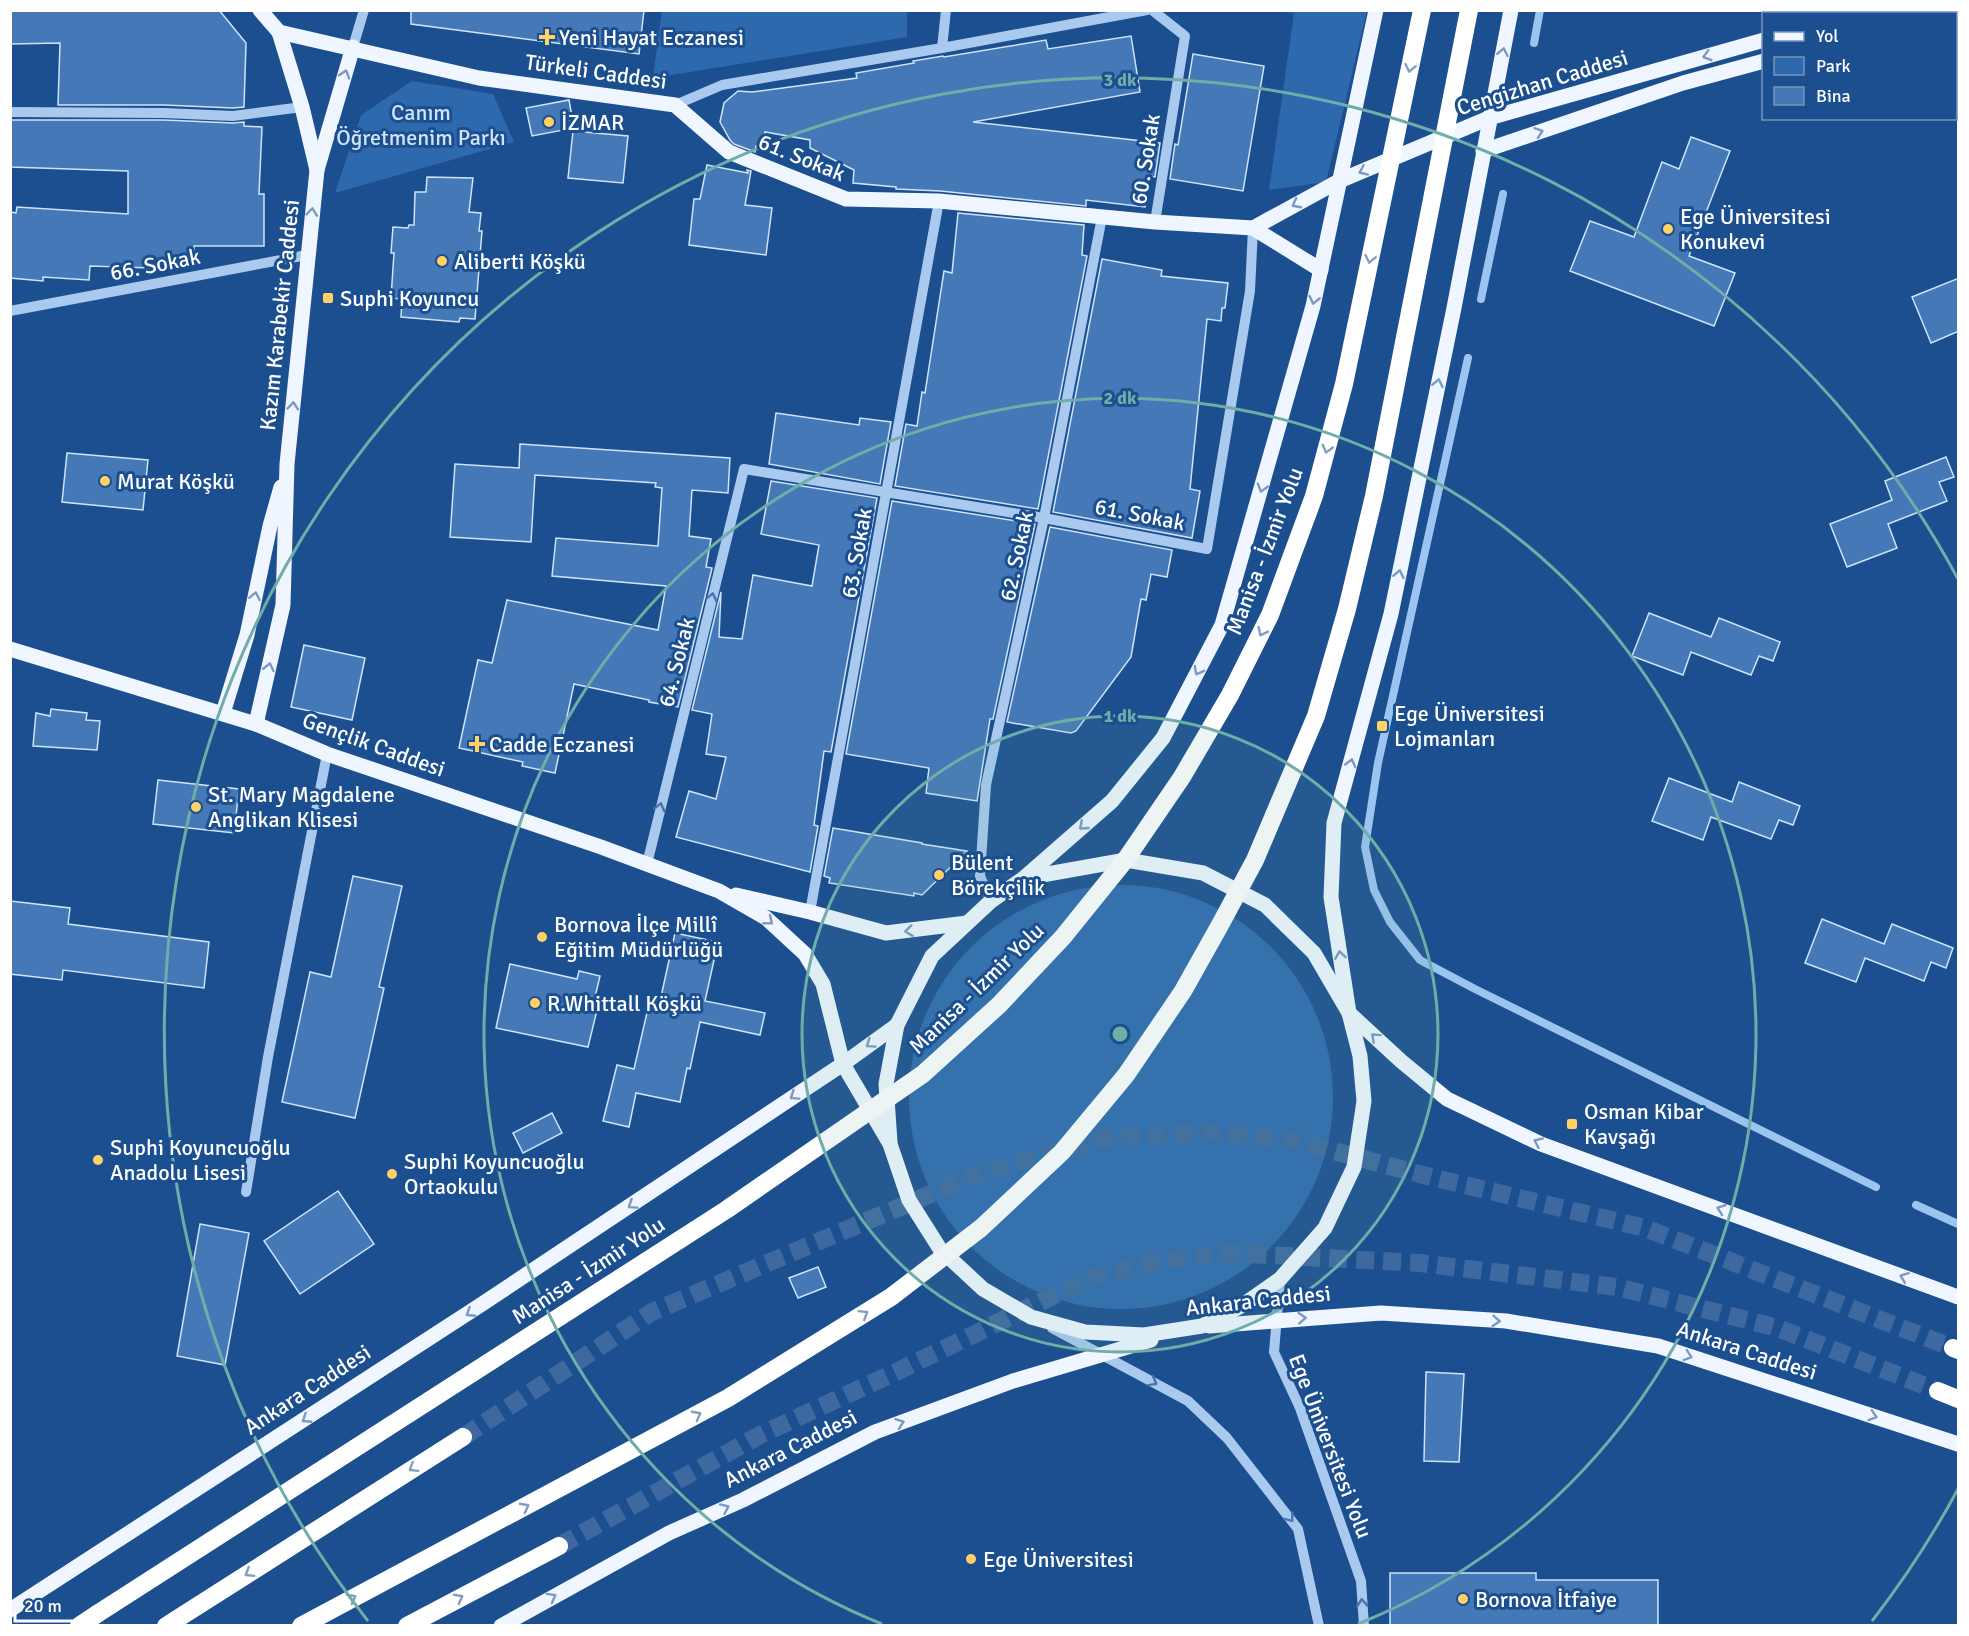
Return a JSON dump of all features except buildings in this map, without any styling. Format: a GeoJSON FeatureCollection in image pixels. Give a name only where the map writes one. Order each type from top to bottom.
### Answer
{"type":"FeatureCollection","features":[{"type":"Feature","properties":{"kind":"highway","name":"Manisa - İzmir Yolu"},"geometry":{"type":"LineString","coordinates":[[79,1626],[726,1210],[923,1074],[999,1005],[1063,937],[1126,859],[1182,777],[1230,695],[1270,615],[1314,496],[1344,384],[1422,10]]}},
{"type":"Feature","properties":{"kind":"highway"},"geometry":{"type":"LineString","coordinates":[[301,1626],[728,1398],[891,1297],[981,1228],[1062,1152],[1125,1075],[1183,991],[1221,925],[1255,860],[1316,716],[1347,609],[1374,496],[1469,10]]}},
{"type":"Feature","properties":{"kind":"highway"},"geometry":{"type":"LineString","coordinates":[[1938,1391],[1959,1399]]}},
{"type":"Feature","properties":{"kind":"highway"},"geometry":{"type":"LineString","coordinates":[[166,1626],[463,1437]]}},
{"type":"Feature","properties":{"kind":"highway"},"geometry":{"type":"LineString","coordinates":[[407,1626],[559,1546]]}},
{"type":"Feature","properties":{"kind":"main road","name":"Kazım Karabekir Caddesi"},"geometry":{"type":"LineString","coordinates":[[260,10],[279,32],[302,107],[316,170]]}},
{"type":"Feature","properties":{"kind":"main road"},"geometry":{"type":"LineString","coordinates":[[1376,10],[1313,306],[1222,625],[1163,738],[1112,801],[1024,878],[991,901],[932,956],[897,1025],[886,1084],[890,1144],[909,1200],[940,1249],[983,1289],[1031,1317],[1085,1332],[1144,1335],[1202,1326],[1243,1305],[1280,1279],[1325,1228],[1354,1167],[1364,1101],[1360,1056],[1348,1013],[1331,897],[1334,824],[1391,614],[1456,297],[1511,10]]}},
{"type":"Feature","properties":{"kind":"main road","name":"Türkeli Caddesi"},"geometry":{"type":"LineString","coordinates":[[279,32],[353,47],[479,78],[675,105]]}},
{"type":"Feature","properties":{"kind":"main road","name":"Cengizhan Caddesi"},"geometry":{"type":"LineString","coordinates":[[1339,181],[1489,118],[1762,41]]}},
{"type":"Feature","properties":{"kind":"main road","name":"Kazım Karabekir Caddesi"},"geometry":{"type":"LineString","coordinates":[[256,724],[284,605],[287,464],[316,170],[353,47]]}},
{"type":"Feature","properties":{"kind":"main road","name":"Cengizhan Caddesi"},"geometry":{"type":"LineString","coordinates":[[1484,151],[1683,83],[1762,62]]}},
{"type":"Feature","properties":{"kind":"main road","name":"61. Sokak"},"geometry":{"type":"LineString","coordinates":[[675,105],[729,152],[846,199],[939,201],[1155,222],[1253,228],[1321,270]]}},
{"type":"Feature","properties":{"kind":"main road"},"geometry":{"type":"LineString","coordinates":[[1253,228],[1339,181]]}},
{"type":"Feature","properties":{"kind":"main road","name":"Kazım Karabekir Caddesi"},"geometry":{"type":"LineString","coordinates":[[223,713],[247,635],[270,526],[287,464]]}},
{"type":"Feature","properties":{"kind":"main road","name":"Gençlik Caddesi"},"geometry":{"type":"LineString","coordinates":[[10,649],[256,724],[327,754],[719,891],[810,912],[885,933],[967,922]]}},
{"type":"Feature","properties":{"kind":"main road"},"geometry":{"type":"LineString","coordinates":[[1024,878],[1126,860],[1203,873],[1265,905],[1314,953],[1348,1013],[1447,1099],[1540,1144],[1959,1297]]}},
{"type":"Feature","properties":{"kind":"main road","name":"Gençlik Caddesi"},"geometry":{"type":"LineString","coordinates":[[719,891],[766,918],[805,954],[823,984],[843,1064],[890,1144]]}},
{"type":"Feature","properties":{"kind":"main road","name":"Ankara Caddesi"},"geometry":{"type":"LineString","coordinates":[[10,1610],[479,1306],[843,1064],[897,1025]]}},
{"type":"Feature","properties":{"kind":"main road","name":"Ankara Caddesi"},"geometry":{"type":"LineString","coordinates":[[501,1626],[669,1533],[743,1500],[875,1432],[1013,1381],[1202,1326],[1381,1313],[1506,1321],[1658,1346],[1959,1444]]}},
{"type":"Feature","properties":{"kind":"street"},"geometry":{"type":"LineString","coordinates":[[353,47],[364,10]]}},
{"type":"Feature","properties":{"kind":"street"},"geometry":{"type":"LineString","coordinates":[[942,48],[946,10]]}},
{"type":"Feature","properties":{"kind":"street","name":"Türkeli Caddesi"},"geometry":{"type":"LineString","coordinates":[[675,105],[723,85],[1148,10]]}},
{"type":"Feature","properties":{"kind":"street","name":"60. Sokak"},"geometry":{"type":"LineString","coordinates":[[1152,10],[1185,36],[1155,222]]}},
{"type":"Feature","properties":{"kind":"street"},"geometry":{"type":"LineString","coordinates":[[10,112],[233,116],[302,107]]}},
{"type":"Feature","properties":{"kind":"street","name":"63. Sokak"},"geometry":{"type":"LineString","coordinates":[[810,912],[939,201]]}},
{"type":"Feature","properties":{"kind":"street","name":"62. Sokak"},"geometry":{"type":"LineString","coordinates":[[991,901],[980,876],[986,785],[1044,518],[1102,217]]}},
{"type":"Feature","properties":{"kind":"street","name":"61. Sokak"},"geometry":{"type":"LineString","coordinates":[[744,470],[1044,518],[1207,549],[1250,291],[1253,228]]}},
{"type":"Feature","properties":{"kind":"street","name":"66. Sokak"},"geometry":{"type":"LineString","coordinates":[[10,311],[307,255]]}},
{"type":"Feature","properties":{"kind":"street","name":"64. Sokak"},"geometry":{"type":"LineString","coordinates":[[647,864],[744,470]]}},
{"type":"Feature","properties":{"kind":"street"},"geometry":{"type":"LineString","coordinates":[[246,1191],[268,1057],[327,754]]}},
{"type":"Feature","properties":{"kind":"street","name":"Ege Üniversitesi Yolu"},"geometry":{"type":"LineString","coordinates":[[1280,1279],[1274,1352],[1300,1408],[1361,1581],[1364,1626]]}},
{"type":"Feature","properties":{"kind":"street"},"geometry":{"type":"LineString","coordinates":[[1031,1317],[1188,1401],[1227,1438],[1298,1529],[1320,1626]]}},
{"type":"Feature","properties":{"kind":"green space"},"geometry":{"type":"Polygon","coordinates":[[[662,10],[907,11],[907,37],[653,78],[662,10]]]}},
{"type":"Feature","properties":{"kind":"green space"},"geometry":{"type":"Polygon","coordinates":[[[1279,11],[1367,11],[1326,182],[1269,190],[1294,13],[1279,11]]]}},
{"type":"Feature","properties":{"kind":"green space","name":"Canım Öğretmenim Parkı"},"geometry":{"type":"Polygon","coordinates":[[[412,81],[493,94],[514,142],[335,193],[361,115],[412,81]]]}},
{"type":"Feature","properties":{"kind":"green space"},"geometry":{"type":"Polygon","coordinates":[[[1121,885],[1162,889],[1202,901],[1239,921],[1271,947],[1297,979],[1317,1016],[1329,1056],[1333,1097],[1329,1138],[1317,1178],[1297,1215],[1271,1247],[1239,1273],[1202,1293],[1162,1305],[1121,1309],[1080,1305],[1040,1293],[1003,1273],[971,1247],[945,1215],[925,1178],[913,1138],[909,1097],[913,1056],[925,1016],[945,979],[971,947],[1003,921],[1040,901],[1080,889],[1121,885]]]}},
{"type":"Feature","properties":{"kind":"waterway"},"geometry":{"type":"LineString","coordinates":[[1534,43],[1540,10]]}},
{"type":"Feature","properties":{"kind":"waterway"},"geometry":{"type":"LineString","coordinates":[[1481,299],[1503,194]]}},
{"type":"Feature","properties":{"kind":"waterway"},"geometry":{"type":"LineString","coordinates":[[1468,358],[1378,763],[1365,847],[1374,890],[1390,922],[1420,960],[1876,1187]]}},
{"type":"Feature","properties":{"kind":"waterway"},"geometry":{"type":"LineString","coordinates":[[1916,1205],[1958,1224]]}},
{"type":"Feature","properties":{"kind":"tunnel"},"geometry":{"type":"LineString","coordinates":[[463,1437],[652,1312],[978,1174],[1100,1139],[1204,1132],[1292,1140],[1431,1177],[1645,1228],[1953,1348]]}},
{"type":"Feature","properties":{"kind":"tunnel"},"geometry":{"type":"LineString","coordinates":[[559,1546],[760,1435],[1090,1278],[1157,1261],[1230,1253],[1420,1263],[1617,1287],[1778,1328],[1938,1391]]}},
{"type":"Feature","properties":{"kind":"place","name":"Yeni Hayat Eczanesi"},"geometry":{"type":"Point","coordinates":[547,37]}},
{"type":"Feature","properties":{"kind":"place","name":"İZMAR"},"geometry":{"type":"Point","coordinates":[549,122]}},
{"type":"Feature","properties":{"kind":"place","name":"Ege Üniversitesi Konukevi"},"geometry":{"type":"Point","coordinates":[1668,229]}},
{"type":"Feature","properties":{"kind":"place","name":"Aliberti Köşkü"},"geometry":{"type":"Point","coordinates":[442,261]}},
{"type":"Feature","properties":{"kind":"place","name":"Suphi Koyuncu"},"geometry":{"type":"Point","coordinates":[328,298]}},
{"type":"Feature","properties":{"kind":"place","name":"Murat Köşkü"},"geometry":{"type":"Point","coordinates":[105,481]}},
{"type":"Feature","properties":{"kind":"place","name":"Ege Üniversitesi Lojmanları"},"geometry":{"type":"Point","coordinates":[1382,726]}},
{"type":"Feature","properties":{"kind":"place","name":"Cadde Eczanesi"},"geometry":{"type":"Point","coordinates":[477,744]}},
{"type":"Feature","properties":{"kind":"place","name":"St. Mary Magdalene Anglikan Klisesi"},"geometry":{"type":"Point","coordinates":[196,807]}},
{"type":"Feature","properties":{"kind":"place","name":"Bülent Börekçilik"},"geometry":{"type":"Point","coordinates":[939,875]}},
{"type":"Feature","properties":{"kind":"place","name":"Bornova İlçe Millî Eğitim Müdürlüğü"},"geometry":{"type":"Point","coordinates":[542,937]}},
{"type":"Feature","properties":{"kind":"place","name":"R.Whittall Köşkü"},"geometry":{"type":"Point","coordinates":[535,1003]}},
{"type":"Feature","properties":{"kind":"place","name":"Osman Kibar Kavşağı"},"geometry":{"type":"Point","coordinates":[1572,1124]}},
{"type":"Feature","properties":{"kind":"place","name":"Suphi Koyuncuoğlu Anadolu Lisesi"},"geometry":{"type":"Point","coordinates":[98,1160]}},
{"type":"Feature","properties":{"kind":"place","name":"Suphi Koyuncuoğlu Ortaokulu"},"geometry":{"type":"Point","coordinates":[392,1174]}},
{"type":"Feature","properties":{"kind":"place","name":"Ege Üniversitesi"},"geometry":{"type":"Point","coordinates":[971,1559]}},
{"type":"Feature","properties":{"kind":"place","name":"Bornova İtfaiye"},"geometry":{"type":"Point","coordinates":[1463,1599]}}]}
